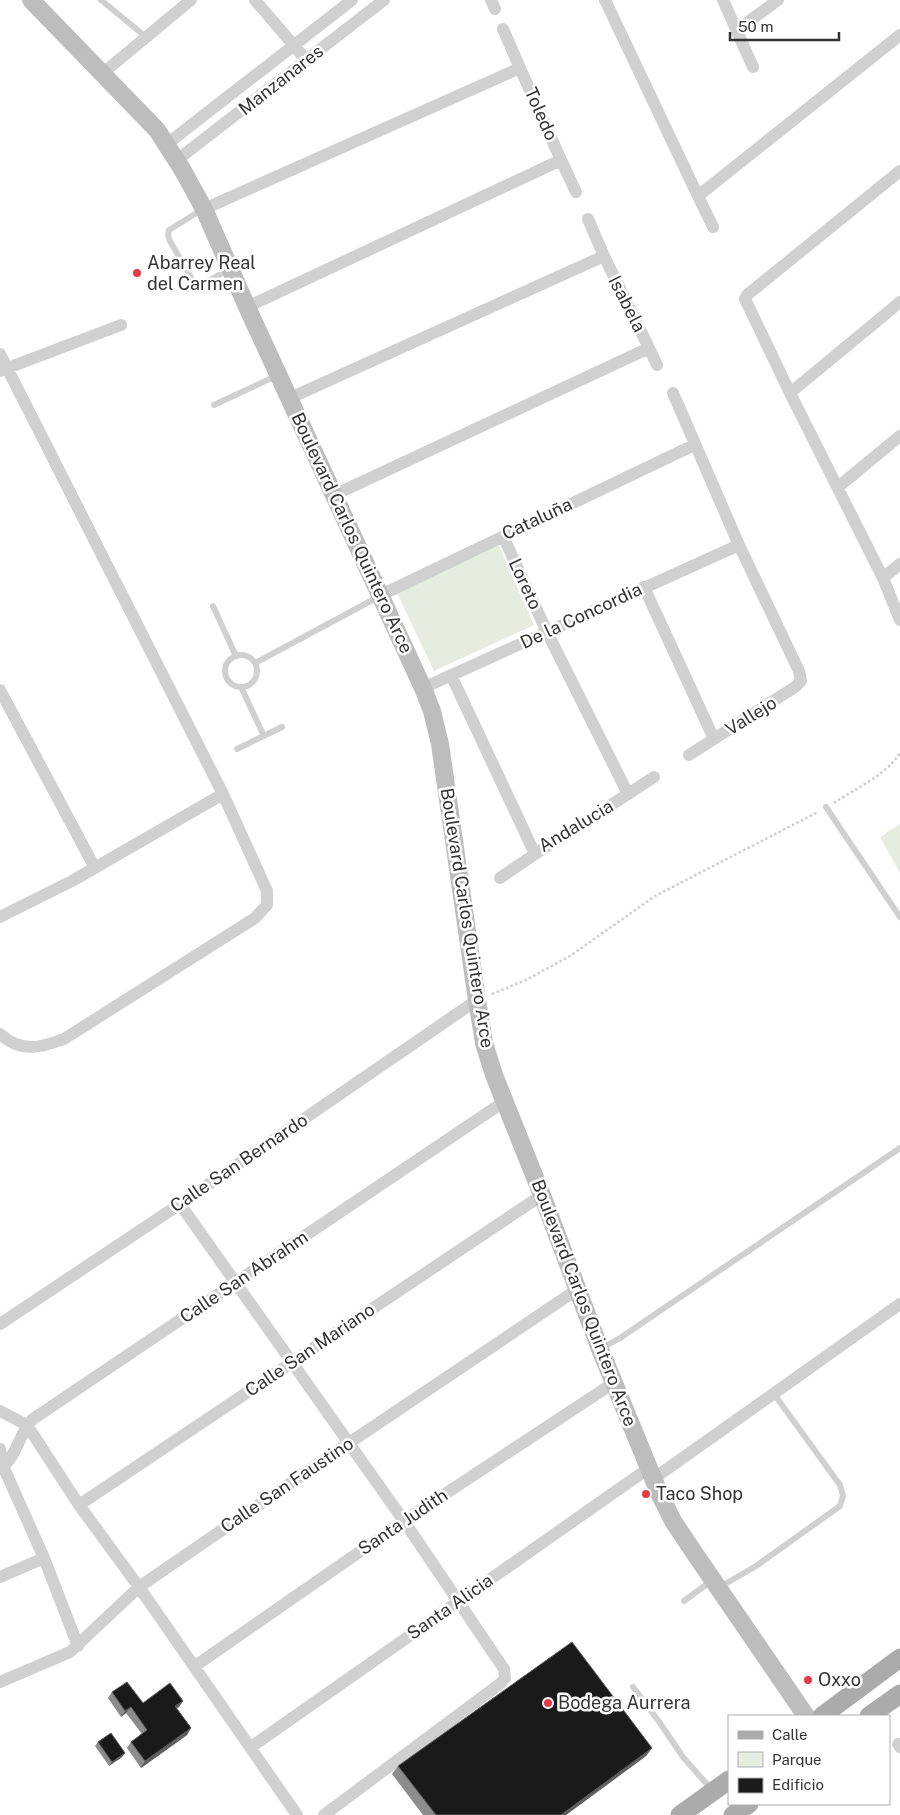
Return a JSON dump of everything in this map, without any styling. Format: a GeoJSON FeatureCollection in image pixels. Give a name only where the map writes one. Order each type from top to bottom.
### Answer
{"type":"FeatureCollection","features":[{"type":"Feature","properties":{"kind":"main road"},"geometry":{"type":"LineString","coordinates":[[823,1715],[900,1658]]}},
{"type":"Feature","properties":{"kind":"main road"},"geometry":{"type":"LineString","coordinates":[[871,1715],[900,1694]]}},
{"type":"Feature","properties":{"kind":"main road"},"geometry":{"type":"LineString","coordinates":[[680,1815],[728,1781]]}},
{"type":"Feature","properties":{"kind":"main road"},"geometry":{"type":"LineString","coordinates":[[733,1815],[748,1805]]}},
{"type":"Feature","properties":{"kind":"street","name":"Boulevard Carlos Quintero Arce"},"geometry":{"type":"LineString","coordinates":[[31,0],[157,130],[177,160],[204,209],[247,307],[423,688],[432,711],[440,744],[484,1044],[494,1075],[600,1349],[651,1474],[674,1520],[805,1715]]}},
{"type":"Feature","properties":{"kind":"street"},"geometry":{"type":"LineString","coordinates":[[103,73],[191,0]]}},
{"type":"Feature","properties":{"kind":"street"},"geometry":{"type":"LineString","coordinates":[[255,0],[306,61]]}},
{"type":"Feature","properties":{"kind":"street","name":"Manzanares"},"geometry":{"type":"LineString","coordinates":[[167,144],[352,0]]}},
{"type":"Feature","properties":{"kind":"street","name":"Manzanares"},"geometry":{"type":"LineString","coordinates":[[177,160],[384,0]]}},
{"type":"Feature","properties":{"kind":"street"},"geometry":{"type":"LineString","coordinates":[[605,0],[712,227]]}},
{"type":"Feature","properties":{"kind":"street"},"geometry":{"type":"LineString","coordinates":[[723,0],[753,67]]}},
{"type":"Feature","properties":{"kind":"street"},"geometry":{"type":"LineString","coordinates":[[737,30],[778,0]]}},
{"type":"Feature","properties":{"kind":"street"},"geometry":{"type":"LineString","coordinates":[[503,29],[520,68]]}},
{"type":"Feature","properties":{"kind":"street"},"geometry":{"type":"LineString","coordinates":[[698,196],[900,35]]}},
{"type":"Feature","properties":{"kind":"street","name":"Toledo"},"geometry":{"type":"LineString","coordinates":[[204,209],[520,68],[561,160],[247,307]]}},
{"type":"Feature","properties":{"kind":"street"},"geometry":{"type":"LineString","coordinates":[[561,160],[576,192]]}},
{"type":"Feature","properties":{"kind":"street"},"geometry":{"type":"LineString","coordinates":[[900,171],[745,297],[745,301],[790,393],[883,578],[900,620]]}},
{"type":"Feature","properties":{"kind":"street"},"geometry":{"type":"LineString","coordinates":[[588,219],[604,256]]}},
{"type":"Feature","properties":{"kind":"street","name":"Isabela"},"geometry":{"type":"LineString","coordinates":[[290,398],[604,256],[649,348],[334,495]]}},
{"type":"Feature","properties":{"kind":"street"},"geometry":{"type":"LineString","coordinates":[[790,393],[900,302]]}},
{"type":"Feature","properties":{"kind":"street"},"geometry":{"type":"LineString","coordinates":[[4,369],[121,325]]}},
{"type":"Feature","properties":{"kind":"street"},"geometry":{"type":"LineString","coordinates":[[649,348],[658,365]]}},
{"type":"Feature","properties":{"kind":"street"},"geometry":{"type":"LineString","coordinates":[[0,354],[4,369],[223,794],[267,891],[268,905],[254,918],[64,1039],[44,1047],[24,1047],[6,1039],[0,1034]]}},
{"type":"Feature","properties":{"kind":"street"},"geometry":{"type":"LineString","coordinates":[[673,393],[739,545]]}},
{"type":"Feature","properties":{"kind":"street"},"geometry":{"type":"LineString","coordinates":[[838,487],[900,436]]}},
{"type":"Feature","properties":{"kind":"street","name":"Cataluña"},"geometry":{"type":"LineString","coordinates":[[381,596],[694,445]]}},
{"type":"Feature","properties":{"kind":"street","name":"Loreto"},"geometry":{"type":"LineString","coordinates":[[503,536],[547,632]]}},
{"type":"Feature","properties":{"kind":"street","name":"De la Concordia"},"geometry":{"type":"LineString","coordinates":[[423,688],[739,545]]}},
{"type":"Feature","properties":{"kind":"street","name":"Vallejo"},"geometry":{"type":"LineString","coordinates":[[644,587],[714,739],[795,688],[801,681],[799,671],[739,545]]}},
{"type":"Feature","properties":{"kind":"street"},"geometry":{"type":"LineString","coordinates":[[883,578],[900,564]]}},
{"type":"Feature","properties":{"kind":"street","name":"Andalucia"},"geometry":{"type":"LineString","coordinates":[[452,675],[535,854],[628,794],[547,632]]}},
{"type":"Feature","properties":{"kind":"street"},"geometry":{"type":"LineString","coordinates":[[0,690],[95,868]]}},
{"type":"Feature","properties":{"kind":"street"},"geometry":{"type":"LineString","coordinates":[[0,720],[12,713]]}},
{"type":"Feature","properties":{"kind":"street"},"geometry":{"type":"LineString","coordinates":[[689,755],[714,739]]}},
{"type":"Feature","properties":{"kind":"street"},"geometry":{"type":"LineString","coordinates":[[628,794],[654,777]]}},
{"type":"Feature","properties":{"kind":"street"},"geometry":{"type":"LineString","coordinates":[[0,918],[95,868],[223,794]]}},
{"type":"Feature","properties":{"kind":"street"},"geometry":{"type":"LineString","coordinates":[[500,878],[535,854]]}},
{"type":"Feature","properties":{"kind":"street","name":"Calle San Bernardo"},"geometry":{"type":"LineString","coordinates":[[0,1324],[180,1204],[477,1000]]}},
{"type":"Feature","properties":{"kind":"street","name":"Calle San Abrahm"},"geometry":{"type":"LineString","coordinates":[[2,1468],[9,1460],[27,1425],[37,1416],[505,1101]]}},
{"type":"Feature","properties":{"kind":"street","name":"Calle San Mariano"},"geometry":{"type":"LineString","coordinates":[[79,1505],[542,1195]]}},
{"type":"Feature","properties":{"kind":"street"},"geometry":{"type":"LineString","coordinates":[[180,1204],[404,1521],[504,1669],[505,1678],[501,1683],[324,1815]]}},
{"type":"Feature","properties":{"kind":"street","name":"Calle San Faustino"},"geometry":{"type":"LineString","coordinates":[[0,1682],[70,1652],[139,1587],[578,1289]]}},
{"type":"Feature","properties":{"kind":"street","name":"Santa Alicia"},"geometry":{"type":"LineString","coordinates":[[251,1747],[458,1601],[774,1394],[900,1304]]}},
{"type":"Feature","properties":{"kind":"street","name":"Santa Judith"},"geometry":{"type":"LineString","coordinates":[[195,1666],[404,1521],[615,1382]]}},
{"type":"Feature","properties":{"kind":"street"},"geometry":{"type":"LineString","coordinates":[[0,1411],[27,1425],[79,1505],[195,1666],[297,1815]]}},
{"type":"Feature","properties":{"kind":"street"},"geometry":{"type":"LineString","coordinates":[[0,1450],[2,1468],[44,1558],[78,1646]]}},
{"type":"Feature","properties":{"kind":"street"},"geometry":{"type":"LineString","coordinates":[[0,1576],[44,1558]]}},
{"type":"Feature","properties":{"kind":"lane"},"geometry":{"type":"LineString","coordinates":[[100,0],[146,37]]}},
{"type":"Feature","properties":{"kind":"lane"},"geometry":{"type":"LineString","coordinates":[[204,209],[170,230],[168,235],[170,241],[193,280],[198,283],[207,281],[230,269]]}},
{"type":"Feature","properties":{"kind":"lane"},"geometry":{"type":"LineString","coordinates":[[214,405],[279,375]]}},
{"type":"Feature","properties":{"kind":"lane"},"geometry":{"type":"LineString","coordinates":[[255,663],[381,596]]}},
{"type":"Feature","properties":{"kind":"lane"},"geometry":{"type":"LineString","coordinates":[[213,606],[236,656]]}},
{"type":"Feature","properties":{"kind":"lane"},"geometry":{"type":"LineString","coordinates":[[236,656],[247,656],[255,663],[257,668],[255,679],[251,683],[241,687],[230,683],[225,674],[227,663],[236,656]]}},
{"type":"Feature","properties":{"kind":"lane"},"geometry":{"type":"LineString","coordinates":[[241,687],[264,736]]}},
{"type":"Feature","properties":{"kind":"lane"},"geometry":{"type":"LineString","coordinates":[[237,749],[282,727]]}},
{"type":"Feature","properties":{"kind":"lane"},"geometry":{"type":"LineString","coordinates":[[826,807],[900,917]]}},
{"type":"Feature","properties":{"kind":"lane"},"geometry":{"type":"LineString","coordinates":[[600,1349],[629,1332],[900,1148]]}},
{"type":"Feature","properties":{"kind":"lane"},"geometry":{"type":"LineString","coordinates":[[684,1601],[756,1566],[840,1506],[843,1496],[840,1485],[774,1394]]}},
{"type":"Feature","properties":{"kind":"lane"},"geometry":{"type":"LineString","coordinates":[[634,1687],[683,1757],[713,1791]]}},
{"type":"Feature","properties":{"kind":"path"},"geometry":{"type":"LineString","coordinates":[[477,1000],[526,980],[570,956],[655,896],[826,807],[879,775],[900,753]]}},
{"type":"Feature","properties":{"kind":"green space"},"geometry":{"type":"Polygon","coordinates":[[[498,544],[534,625],[434,671],[397,593],[498,544]]]}},
{"type":"Feature","properties":{"kind":"green space"},"geometry":{"type":"Polygon","coordinates":[[[900,824],[900,873],[880,837],[900,824]]]}},
{"type":"Feature","properties":{"kind":"building","name":"Bodega Aurrera"},"geometry":{"type":"Polygon","coordinates":[[[572,1642],[652,1748],[561,1815],[436,1815],[398,1766],[572,1642]]]}},
{"type":"Feature","properties":{"kind":"building"},"geometry":{"type":"Polygon","coordinates":[[[127,1682],[143,1703],[170,1683],[183,1701],[175,1706],[191,1728],[145,1761],[131,1742],[147,1730],[131,1707],[125,1711],[112,1692],[127,1682]]]}},
{"type":"Feature","properties":{"kind":"building"},"geometry":{"type":"Polygon","coordinates":[[[111,1733],[125,1753],[112,1762],[98,1742],[111,1733]]]}},
{"type":"Feature","properties":{"kind":"place","name":"Abarrey Real del Carmen"},"geometry":{"type":"Point","coordinates":[137,273]}},
{"type":"Feature","properties":{"kind":"place","name":"Taco Shop"},"geometry":{"type":"Point","coordinates":[646,1494]}},
{"type":"Feature","properties":{"kind":"place","name":"Oxxo"},"geometry":{"type":"Point","coordinates":[808,1680]}},
{"type":"Feature","properties":{"kind":"place","name":"Bodega Aurrera"},"geometry":{"type":"Point","coordinates":[548,1703]}}]}
